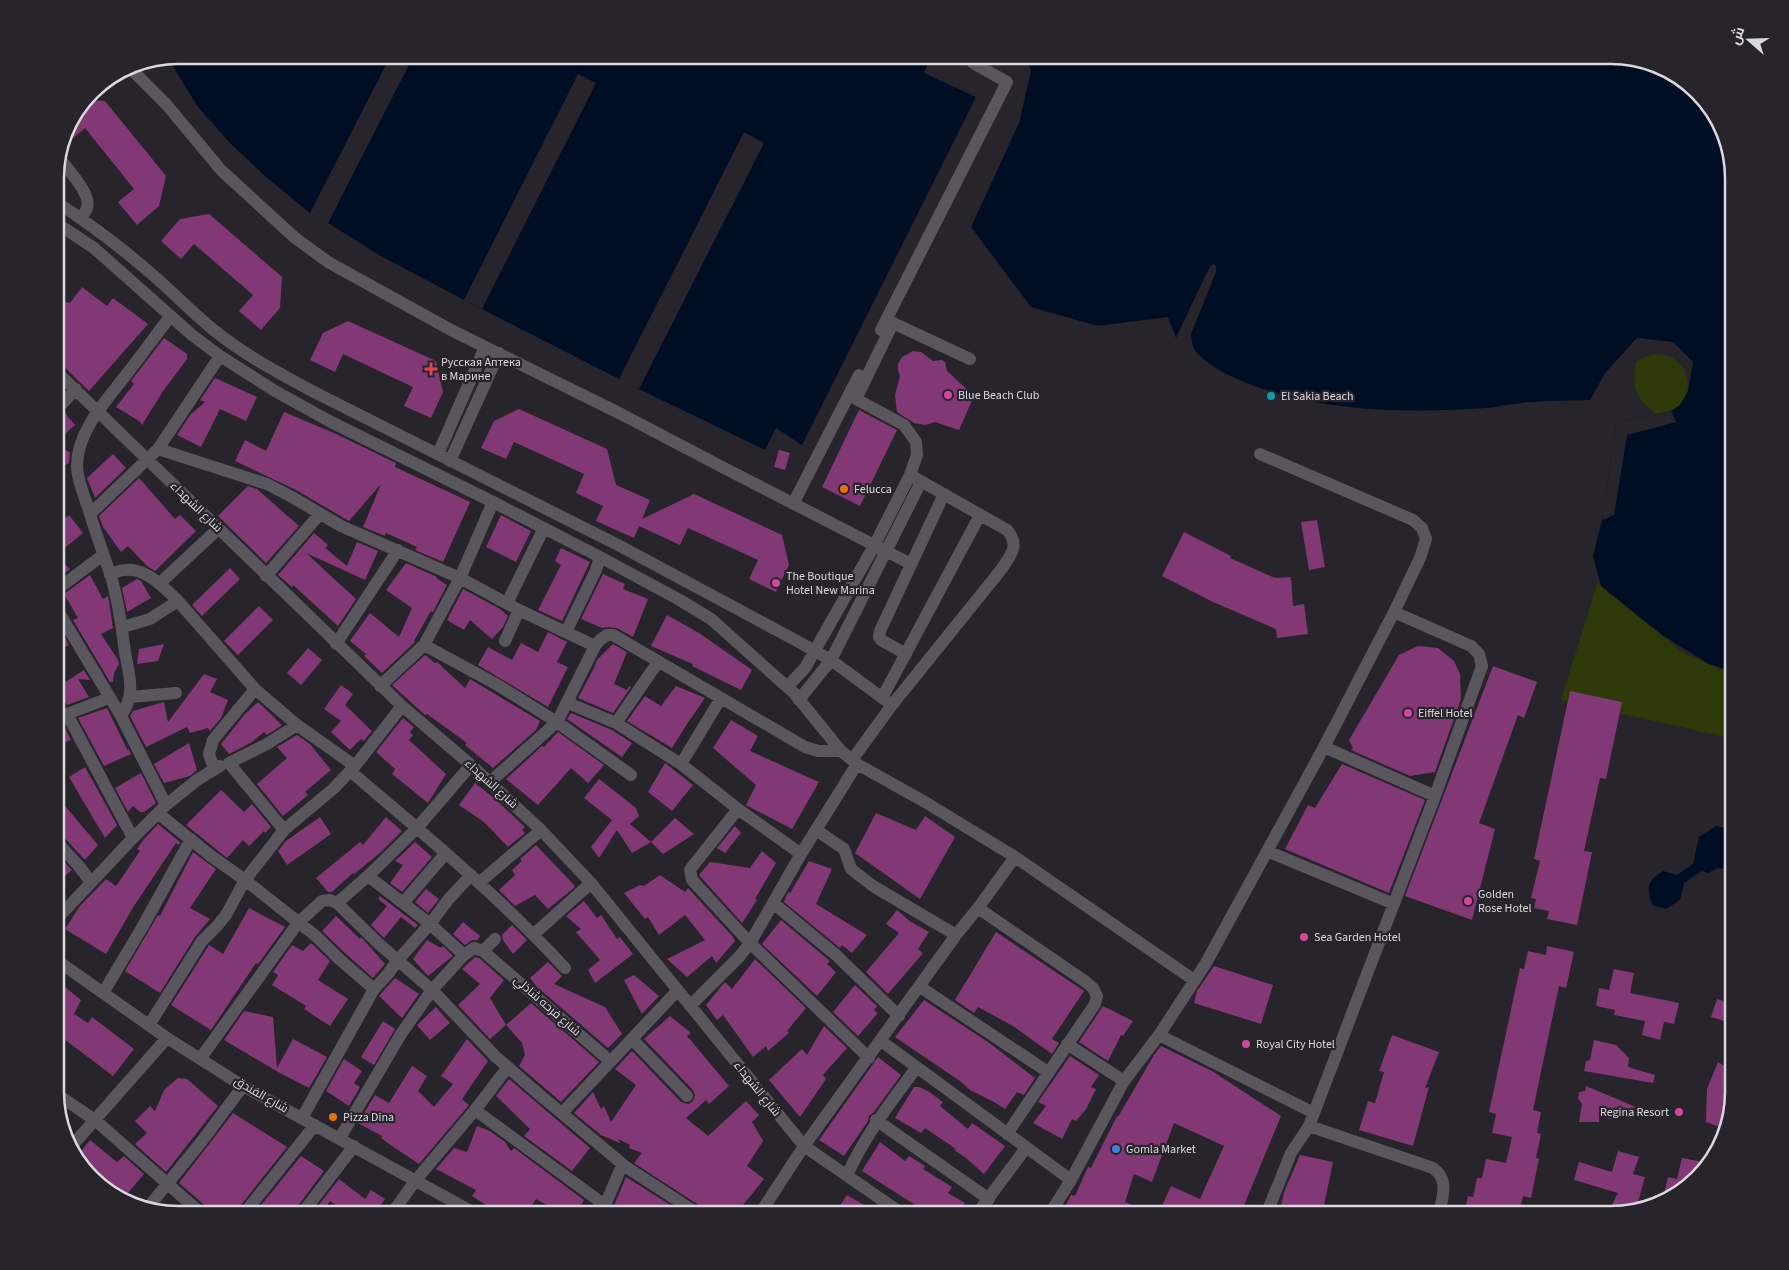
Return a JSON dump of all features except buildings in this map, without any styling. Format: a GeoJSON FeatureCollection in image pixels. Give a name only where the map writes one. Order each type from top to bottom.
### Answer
{"type":"FeatureCollection","features":[{"type":"Feature","properties":{"kind":"street"},"geometry":{"type":"LineString","coordinates":[[793,504],[1007,82],[973,64]]}},
{"type":"Feature","properties":{"kind":"street"},"geometry":{"type":"LineString","coordinates":[[134,72],[166,104],[221,170],[294,237],[328,262],[486,347],[621,414],[911,564]]}},
{"type":"Feature","properties":{"kind":"street"},"geometry":{"type":"LineString","coordinates":[[65,165],[84,190],[88,202],[87,209],[80,218]]}},
{"type":"Feature","properties":{"kind":"street"},"geometry":{"type":"LineString","coordinates":[[64,207],[147,269],[213,330],[234,346],[316,393],[618,545],[832,660],[887,701]]}},
{"type":"Feature","properties":{"kind":"street"},"geometry":{"type":"LineString","coordinates":[[64,228],[94,248],[170,317],[220,356],[275,391],[332,422],[600,557],[711,619],[787,687],[840,751],[855,762],[1015,857],[1194,980]]}},
{"type":"Feature","properties":{"kind":"street"},"geometry":{"type":"LineString","coordinates":[[121,716],[127,707],[130,697],[129,668],[124,646],[123,627],[110,575],[77,474],[77,465],[84,438],[99,412],[170,317]]}},
{"type":"Feature","properties":{"kind":"street"},"geometry":{"type":"LineString","coordinates":[[799,700],[832,660],[880,549],[917,455],[916,442],[904,425],[856,399],[893,323],[970,359]]}},
{"type":"Feature","properties":{"kind":"street"},"geometry":{"type":"LineString","coordinates":[[438,454],[486,347]]}},
{"type":"Feature","properties":{"kind":"street"},"geometry":{"type":"LineString","coordinates":[[450,461],[499,353]]}},
{"type":"Feature","properties":{"kind":"street"},"geometry":{"type":"LineString","coordinates":[[90,514],[148,461],[158,449],[220,356]]}},
{"type":"Feature","properties":{"kind":"street","name":"شارع الشهداء"},"geometry":{"type":"LineString","coordinates":[[64,378],[380,686],[471,765],[541,830],[591,883],[804,1146],[891,1206]]}},
{"type":"Feature","properties":{"kind":"street"},"geometry":{"type":"LineString","coordinates":[[64,402],[76,389]]}},
{"type":"Feature","properties":{"kind":"street"},"geometry":{"type":"LineString","coordinates":[[158,449],[267,484],[341,526],[460,578],[507,604],[595,646]]}},
{"type":"Feature","properties":{"kind":"street"},"geometry":{"type":"LineString","coordinates":[[1055,1206],[1071,1180],[1124,1081],[1159,1035],[1206,963],[1324,746],[1394,612],[1420,558],[1426,538],[1422,528],[1413,520],[1260,454]]}},
{"type":"Feature","properties":{"kind":"street"},"geometry":{"type":"LineString","coordinates":[[887,701],[1000,571],[1014,550],[1014,542],[1007,530],[910,475]]}},
{"type":"Feature","properties":{"kind":"street"},"geometry":{"type":"LineString","coordinates":[[787,687],[805,668],[922,482]]}},
{"type":"Feature","properties":{"kind":"street"},"geometry":{"type":"LineString","coordinates":[[906,654],[879,637],[944,494]]}},
{"type":"Feature","properties":{"kind":"street"},"geometry":{"type":"LineString","coordinates":[[380,686],[424,645],[460,578],[493,502]]}},
{"type":"Feature","properties":{"kind":"street"},"geometry":{"type":"LineString","coordinates":[[266,576],[320,515]]}},
{"type":"Feature","properties":{"kind":"street"},"geometry":{"type":"LineString","coordinates":[[690,1006],[739,957],[750,943],[855,762],[887,701],[906,654],[980,515]]}},
{"type":"Feature","properties":{"kind":"street"},"geometry":{"type":"LineString","coordinates":[[507,604],[544,528]]}},
{"type":"Feature","properties":{"kind":"street"},"geometry":{"type":"LineString","coordinates":[[160,583],[218,529]]}},
{"type":"Feature","properties":{"kind":"street"},"geometry":{"type":"LineString","coordinates":[[336,644],[398,550]]}},
{"type":"Feature","properties":{"kind":"street"},"geometry":{"type":"LineString","coordinates":[[64,584],[103,555]]}},
{"type":"Feature","properties":{"kind":"street"},"geometry":{"type":"LineString","coordinates":[[566,632],[596,570],[600,557]]}},
{"type":"Feature","properties":{"kind":"street"},"geometry":{"type":"LineString","coordinates":[[110,575],[118,570],[131,569],[144,573],[160,583],[255,689],[352,768],[534,934],[565,968]]}},
{"type":"Feature","properties":{"kind":"street"},"geometry":{"type":"LineString","coordinates":[[123,627],[150,619],[178,601]]}},
{"type":"Feature","properties":{"kind":"street"},"geometry":{"type":"LineString","coordinates":[[505,641],[519,610]]}},
{"type":"Feature","properties":{"kind":"street"},"geometry":{"type":"LineString","coordinates":[[1270,1206],[1291,1153],[1309,1126],[1435,796],[1482,666],[1479,654],[1471,646],[1394,612]]}},
{"type":"Feature","properties":{"kind":"street"},"geometry":{"type":"LineString","coordinates":[[64,622],[121,716],[162,809],[191,839],[211,856],[245,880],[317,937],[374,989]]}},
{"type":"Feature","properties":{"kind":"street"},"geometry":{"type":"LineString","coordinates":[[490,782],[557,722],[595,646],[606,635],[613,636],[805,747],[818,750],[840,751]]}},
{"type":"Feature","properties":{"kind":"street"},"geometry":{"type":"LineString","coordinates":[[424,645],[496,684],[557,722],[631,775]]}},
{"type":"Feature","properties":{"kind":"street"},"geometry":{"type":"LineString","coordinates":[[616,723],[658,662]]}},
{"type":"Feature","properties":{"kind":"street"},"geometry":{"type":"LineString","coordinates":[[214,769],[209,754],[209,747],[255,689]]}},
{"type":"Feature","properties":{"kind":"street"},"geometry":{"type":"LineString","coordinates":[[130,697],[176,693]]}},
{"type":"Feature","properties":{"kind":"street"},"geometry":{"type":"LineString","coordinates":[[64,715],[110,698]]}},
{"type":"Feature","properties":{"kind":"street"},"geometry":{"type":"LineString","coordinates":[[681,764],[720,698]]}},
{"type":"Feature","properties":{"kind":"street"},"geometry":{"type":"LineString","coordinates":[[569,700],[573,705],[616,723],[681,764],[738,809],[801,854]]}},
{"type":"Feature","properties":{"kind":"street"},"geometry":{"type":"LineString","coordinates":[[149,1025],[202,941],[226,915],[245,880],[284,830],[333,789],[402,706]]}},
{"type":"Feature","properties":{"kind":"street"},"geometry":{"type":"LineString","coordinates":[[64,721],[133,838]]}},
{"type":"Feature","properties":{"kind":"street"},"geometry":{"type":"LineString","coordinates":[[64,911],[162,809],[197,780],[214,769],[261,747],[297,725]]}},
{"type":"Feature","properties":{"kind":"street"},"geometry":{"type":"LineString","coordinates":[[1324,746],[1435,796]]}},
{"type":"Feature","properties":{"kind":"street"},"geometry":{"type":"LineString","coordinates":[[230,763],[284,830]]}},
{"type":"Feature","properties":{"kind":"street"},"geometry":{"type":"LineString","coordinates":[[337,903],[368,876],[417,828],[471,765]]}},
{"type":"Feature","properties":{"kind":"street"},"geometry":{"type":"LineString","coordinates":[[738,809],[692,866],[690,874],[692,880],[750,943],[870,1058]]}},
{"type":"Feature","properties":{"kind":"street"},"geometry":{"type":"LineString","coordinates":[[302,1118],[374,989],[397,961],[430,924],[448,900],[541,830]]}},
{"type":"Feature","properties":{"kind":"street"},"geometry":{"type":"LineString","coordinates":[[816,830],[844,849],[851,869],[956,936]]}},
{"type":"Feature","properties":{"kind":"street"},"geometry":{"type":"LineString","coordinates":[[103,993],[191,839]]}},
{"type":"Feature","properties":{"kind":"street"},"geometry":{"type":"LineString","coordinates":[[64,850],[91,882]]}},
{"type":"Feature","properties":{"kind":"street"},"geometry":{"type":"LineString","coordinates":[[1267,851],[1394,904]]}},
{"type":"Feature","properties":{"kind":"street"},"geometry":{"type":"LineString","coordinates":[[403,903],[446,853]]}},
{"type":"Feature","properties":{"kind":"street"},"geometry":{"type":"LineString","coordinates":[[765,1206],[804,1146],[1015,857]]}},
{"type":"Feature","properties":{"kind":"street"},"geometry":{"type":"LineString","coordinates":[[368,876],[430,924],[464,955]]}},
{"type":"Feature","properties":{"kind":"street"},"geometry":{"type":"LineString","coordinates":[[534,934],[591,883]]}},
{"type":"Feature","properties":{"kind":"street"},"geometry":{"type":"LineString","coordinates":[[200,1059],[298,923],[322,901],[330,900],[337,903],[397,961],[432,990],[458,1019],[508,1067],[626,1168],[686,1206]]}},
{"type":"Feature","properties":{"kind":"street"},"geometry":{"type":"LineString","coordinates":[[772,903],[836,955],[899,1016]]}},
{"type":"Feature","properties":{"kind":"street"},"geometry":{"type":"LineString","coordinates":[[978,908],[1093,988],[1097,996],[1095,1004],[1007,1134]]}},
{"type":"Feature","properties":{"kind":"street"},"geometry":{"type":"LineString","coordinates":[[340,1138],[401,1034],[432,990],[464,955],[474,948],[483,951],[495,939]]}},
{"type":"Feature","properties":{"kind":"street","name":"شارع فرحه شاذلي"},"geometry":{"type":"LineString","coordinates":[[483,951],[610,1060]]}},
{"type":"Feature","properties":{"kind":"street","name":"شارع الفندق"},"geometry":{"type":"LineString","coordinates":[[64,965],[167,1038],[243,1086],[461,1206]]}},
{"type":"Feature","properties":{"kind":"street"},"geometry":{"type":"LineString","coordinates":[[920,987],[1048,1072]]}},
{"type":"Feature","properties":{"kind":"street"},"geometry":{"type":"LineString","coordinates":[[562,1112],[678,990]]}},
{"type":"Feature","properties":{"kind":"street"},"geometry":{"type":"LineString","coordinates":[[1159,1035],[1314,1113]]}},
{"type":"Feature","properties":{"kind":"street"},"geometry":{"type":"LineString","coordinates":[[75,1142],[167,1038]]}},
{"type":"Feature","properties":{"kind":"street"},"geometry":{"type":"LineString","coordinates":[[632,1039],[687,1096]]}},
{"type":"Feature","properties":{"kind":"street"},"geometry":{"type":"LineString","coordinates":[[881,1041],[1071,1180]]}},
{"type":"Feature","properties":{"kind":"street"},"geometry":{"type":"LineString","coordinates":[[1067,1044],[1124,1081]]}},
{"type":"Feature","properties":{"kind":"street"},"geometry":{"type":"LineString","coordinates":[[397,1206],[415,1181],[475,1110],[508,1067]]}},
{"type":"Feature","properties":{"kind":"street"},"geometry":{"type":"LineString","coordinates":[[847,1175],[859,1149],[876,1120],[917,1067]]}},
{"type":"Feature","properties":{"kind":"street"},"geometry":{"type":"LineString","coordinates":[[152,1203],[243,1086]]}},
{"type":"Feature","properties":{"kind":"street"},"geometry":{"type":"LineString","coordinates":[[64,1099],[95,1120],[192,1206]]}},
{"type":"Feature","properties":{"kind":"street"},"geometry":{"type":"LineString","coordinates":[[475,1110],[598,1206]]}},
{"type":"Feature","properties":{"kind":"street"},"geometry":{"type":"LineString","coordinates":[[876,1120],[989,1199]]}},
{"type":"Feature","properties":{"kind":"street"},"geometry":{"type":"LineString","coordinates":[[250,1206],[315,1125]]}},
{"type":"Feature","properties":{"kind":"street"},"geometry":{"type":"LineString","coordinates":[[1309,1126],[1433,1168],[1441,1173],[1444,1183],[1440,1206]]}},
{"type":"Feature","properties":{"kind":"street"},"geometry":{"type":"LineString","coordinates":[[309,1206],[354,1146]]}},
{"type":"Feature","properties":{"kind":"street"},"geometry":{"type":"LineString","coordinates":[[983,1206],[1026,1148]]}},
{"type":"Feature","properties":{"kind":"street"},"geometry":{"type":"LineString","coordinates":[[605,1206],[620,1170],[626,1168]]}},
{"type":"Feature","properties":{"kind":"green space"},"geometry":{"type":"Polygon","coordinates":[[[1657,354],[1671,357],[1680,365],[1687,377],[1688,390],[1686,396],[1677,407],[1664,413],[1655,414],[1639,397],[1634,379],[1636,362],[1657,354]]]}},
{"type":"Feature","properties":{"kind":"green space"},"geometry":{"type":"Polygon","coordinates":[[[1598,581],[1601,586],[1681,651],[1725,672],[1725,737],[1561,700],[1598,581]]]}},
{"type":"Feature","properties":{"kind":"water"},"geometry":{"type":"Polygon","coordinates":[[[172,64],[1618,64],[1655,72],[1681,87],[1697,103],[1717,134],[1724,163],[1725,669],[1709,664],[1662,635],[1601,586],[1593,556],[1602,520],[1616,422],[1671,411],[1680,405],[1688,391],[1693,362],[1673,342],[1637,338],[1605,373],[1590,400],[1540,401],[1456,410],[1392,410],[1360,408],[1297,399],[1226,374],[1215,368],[1196,352],[1191,334],[1216,272],[1214,264],[1210,266],[1176,338],[1168,317],[1098,326],[1031,307],[971,227],[948,215],[870,378],[829,456],[802,445],[776,428],[765,450],[639,389],[379,255],[310,213],[266,177],[229,142],[198,107],[172,64]]]}},
{"type":"Feature","properties":{"kind":"water"},"geometry":{"type":"Polygon","coordinates":[[[1716,826],[1725,828],[1725,872],[1723,869],[1718,868],[1708,873],[1702,871],[1684,883],[1680,900],[1666,909],[1652,905],[1649,885],[1653,878],[1663,871],[1677,875],[1693,864],[1699,837],[1716,826]]]}},
{"type":"Feature","properties":{"kind":"pier"},"geometry":{"type":"Polygon","coordinates":[[[386,64],[409,64],[328,223],[310,213],[386,64]]]}},
{"type":"Feature","properties":{"kind":"pier"},"geometry":{"type":"Polygon","coordinates":[[[928,64],[1029,64],[1031,71],[1019,123],[971,227],[948,216],[870,378],[829,456],[802,445],[976,97],[924,73],[928,64]]]}},
{"type":"Feature","properties":{"kind":"pier"},"geometry":{"type":"Polygon","coordinates":[[[578,74],[596,83],[482,309],[464,300],[578,74]]]}},
{"type":"Feature","properties":{"kind":"pier"},"geometry":{"type":"Polygon","coordinates":[[[744,132],[764,143],[639,389],[619,379],[744,132]]]}},
{"type":"Feature","properties":{"kind":"pier"},"geometry":{"type":"Polygon","coordinates":[[[1671,411],[1676,422],[1627,435],[1614,515],[1602,520],[1616,422],[1671,411]]]}},
{"type":"Feature","properties":{"kind":"place","name":"Русская Аптека в Марине"},"geometry":{"type":"Point","coordinates":[431,369]}},
{"type":"Feature","properties":{"kind":"place","name":"Blue Beach Club"},"geometry":{"type":"Point","coordinates":[948,395]}},
{"type":"Feature","properties":{"kind":"place","name":"El Sakia Beach"},"geometry":{"type":"Point","coordinates":[1271,396]}},
{"type":"Feature","properties":{"kind":"place","name":"Felucca"},"geometry":{"type":"Point","coordinates":[844,489]}},
{"type":"Feature","properties":{"kind":"place","name":"The Boutique Hotel New Marina"},"geometry":{"type":"Point","coordinates":[776,583]}},
{"type":"Feature","properties":{"kind":"place","name":"Eiffel Hotel"},"geometry":{"type":"Point","coordinates":[1408,713]}},
{"type":"Feature","properties":{"kind":"place","name":"Golden Rose Hotel"},"geometry":{"type":"Point","coordinates":[1468,901]}},
{"type":"Feature","properties":{"kind":"place","name":"Sea Garden Hotel"},"geometry":{"type":"Point","coordinates":[1304,937]}},
{"type":"Feature","properties":{"kind":"place","name":"Royal City Hotel"},"geometry":{"type":"Point","coordinates":[1246,1044]}},
{"type":"Feature","properties":{"kind":"place","name":"Regina Resort"},"geometry":{"type":"Point","coordinates":[1679,1112]}},
{"type":"Feature","properties":{"kind":"place","name":"Pizza Dina"},"geometry":{"type":"Point","coordinates":[333,1117]}},
{"type":"Feature","properties":{"kind":"place","name":"Gomla Market"},"geometry":{"type":"Point","coordinates":[1116,1149]}}]}
